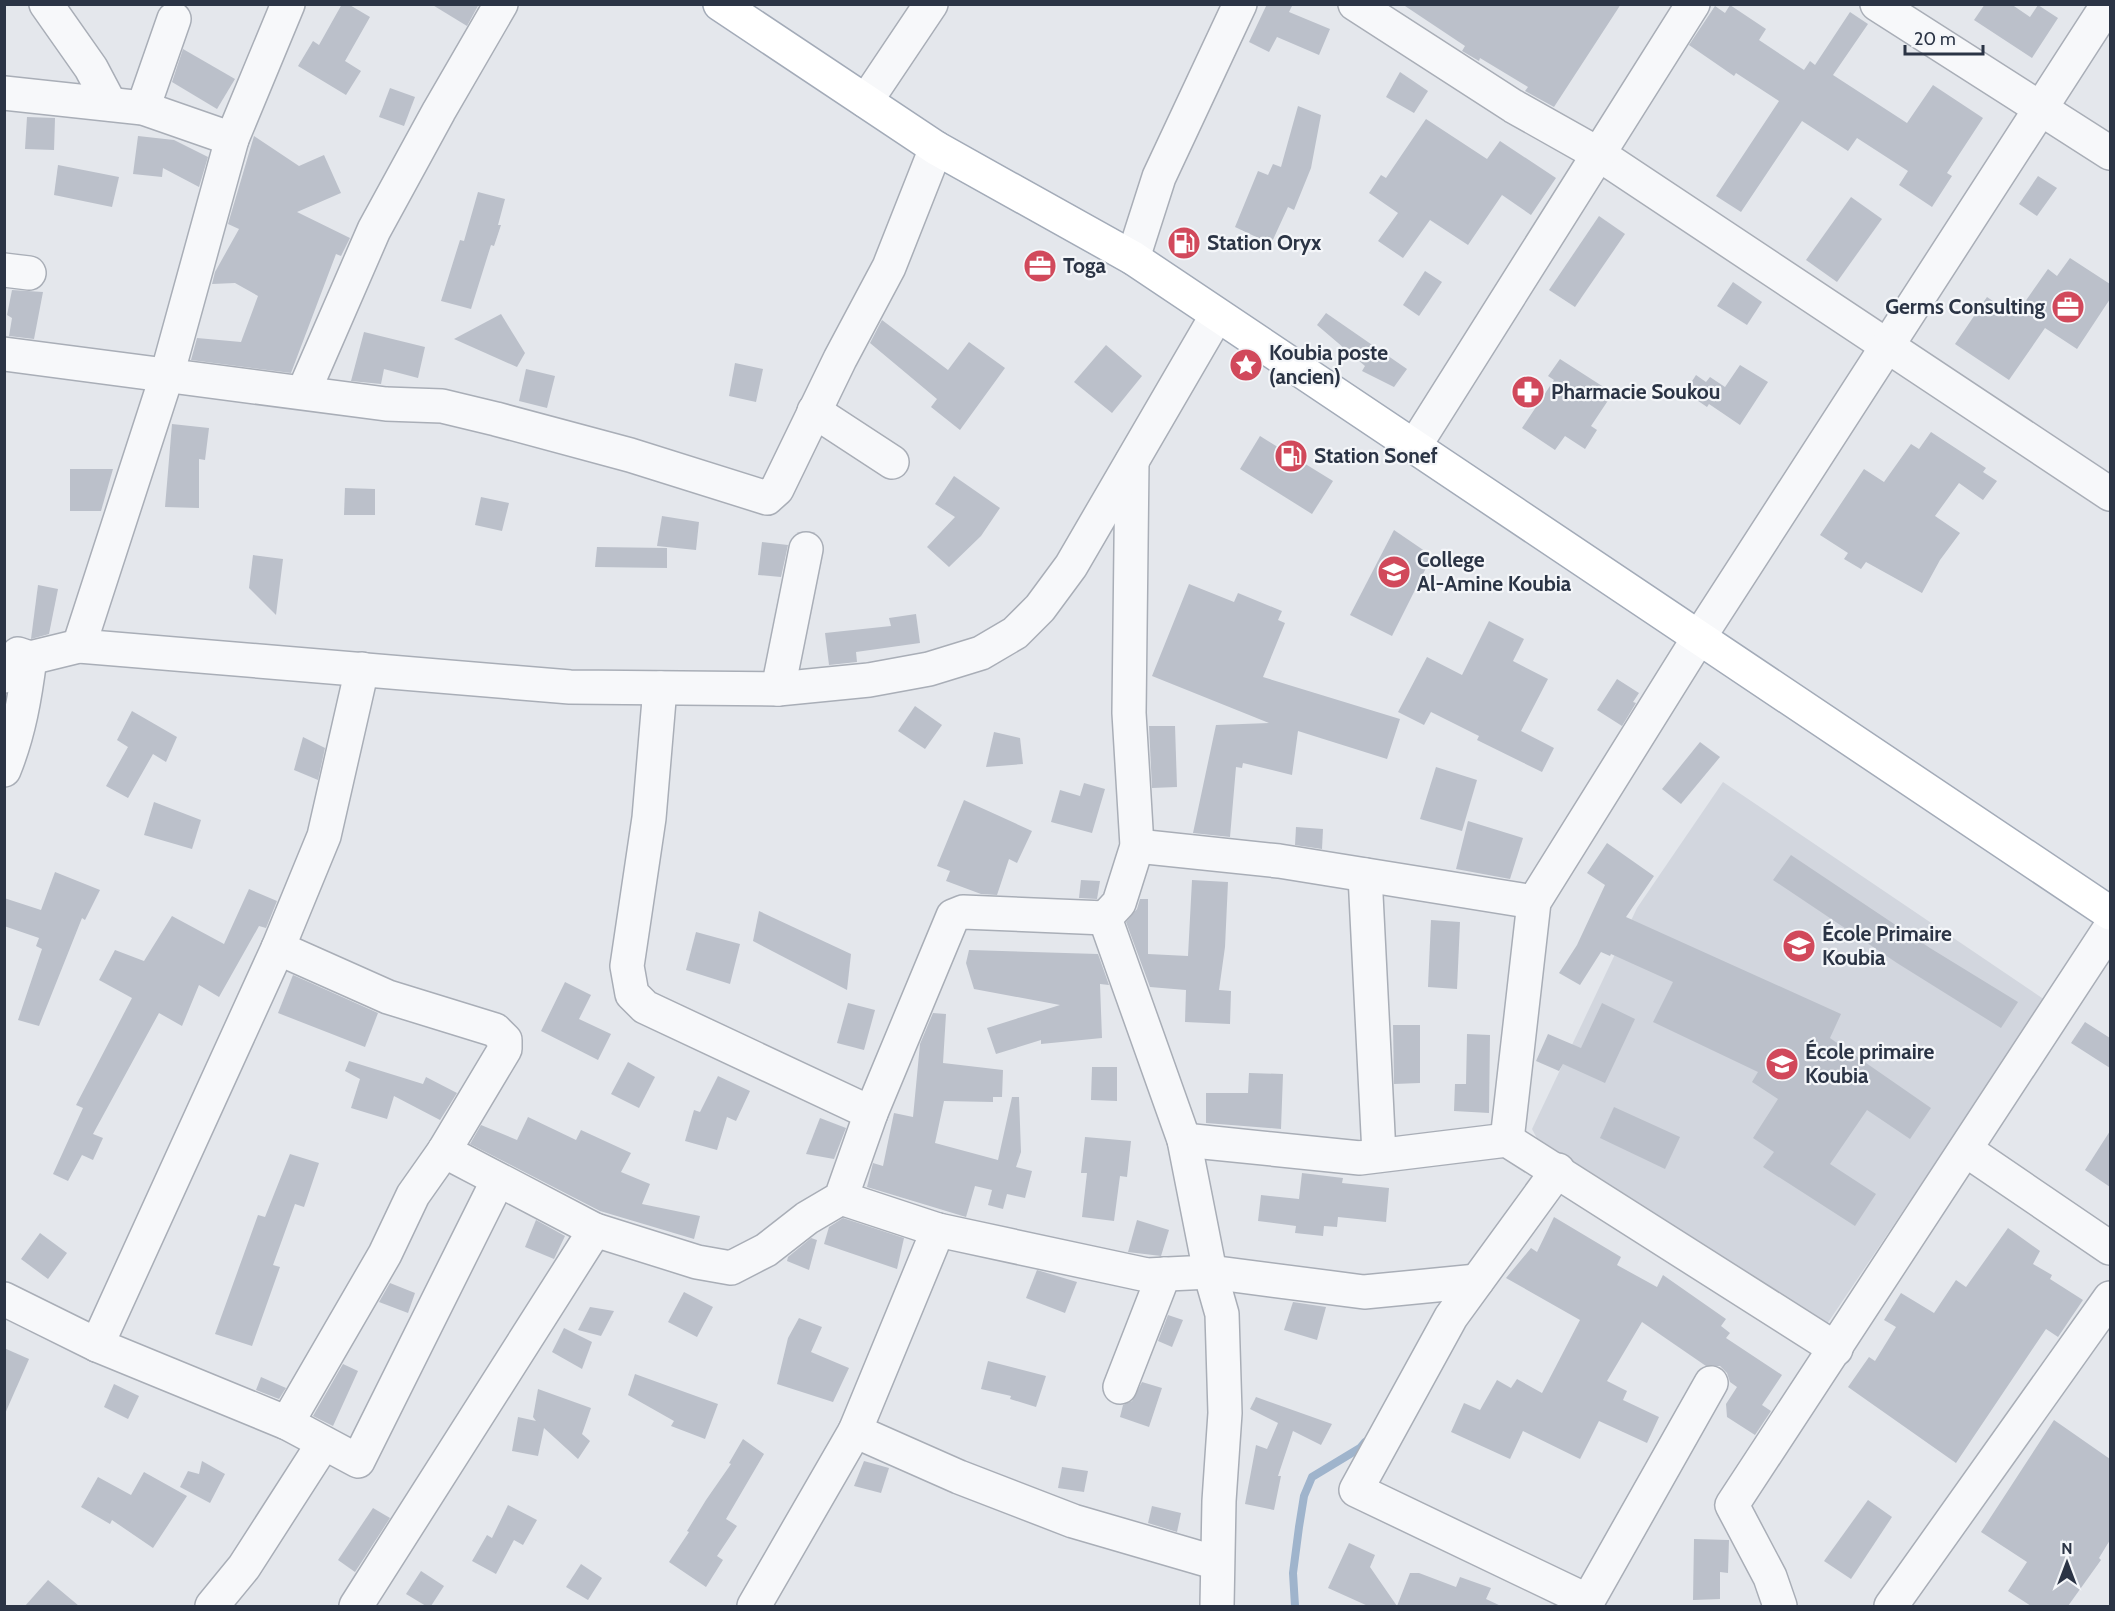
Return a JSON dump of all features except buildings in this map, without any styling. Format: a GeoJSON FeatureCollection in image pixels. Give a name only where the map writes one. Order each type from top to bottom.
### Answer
{"type":"FeatureCollection","features":[{"type":"Feature","properties":{"kind":"main road"},"geometry":{"type":"LineString","coordinates":[[720,4],[936,148],[1133,258],[1698,639],[2110,913]]}},
{"type":"Feature","properties":{"kind":"street"},"geometry":{"type":"LineString","coordinates":[[46,4],[91,68],[110,104]]}},
{"type":"Feature","properties":{"kind":"street"},"geometry":{"type":"LineString","coordinates":[[79,646],[167,375],[232,139],[288,4]]}},
{"type":"Feature","properties":{"kind":"street"},"geometry":{"type":"LineString","coordinates":[[304,391],[374,230],[501,4]]}},
{"type":"Feature","properties":{"kind":"street"},"geometry":{"type":"LineString","coordinates":[[866,102],[931,4]]}},
{"type":"Feature","properties":{"kind":"street"},"geometry":{"type":"LineString","coordinates":[[1133,258],[1159,177],[1240,4]]}},
{"type":"Feature","properties":{"kind":"street"},"geometry":{"type":"LineString","coordinates":[[1355,4],[1513,106],[1600,155],[2110,494]]}},
{"type":"Feature","properties":{"kind":"street"},"geometry":{"type":"LineString","coordinates":[[1414,447],[1693,4]]}},
{"type":"Feature","properties":{"kind":"street"},"geometry":{"type":"LineString","coordinates":[[1877,4],[2110,153]]}},
{"type":"Feature","properties":{"kind":"street"},"geometry":{"type":"LineString","coordinates":[[1507,1140],[1534,902],[1698,639],[2108,4]]}},
{"type":"Feature","properties":{"kind":"street"},"geometry":{"type":"LineString","coordinates":[[143,108],[174,19]]}},
{"type":"Feature","properties":{"kind":"street"},"geometry":{"type":"LineString","coordinates":[[4,93],[143,108],[232,139]]}},
{"type":"Feature","properties":{"kind":"street"},"geometry":{"type":"LineString","coordinates":[[4,354],[304,391],[386,404],[442,406],[630,455],[767,498],[777,489],[814,411],[889,267],[936,148]]}},
{"type":"Feature","properties":{"kind":"street"},"geometry":{"type":"LineString","coordinates":[[4,770],[17,738],[13,661],[79,646],[570,687],[778,689],[869,680],[929,669],[981,653],[1014,633],[1040,608],[1071,566],[1217,315]]}},
{"type":"Feature","properties":{"kind":"street"},"geometry":{"type":"LineString","coordinates":[[814,411],[892,462]]}},
{"type":"Feature","properties":{"kind":"street"},"geometry":{"type":"LineString","coordinates":[[444,1151],[595,1230],[697,1262],[731,1268],[766,1250],[807,1218],[841,1198],[871,1113],[953,916],[963,912],[1105,918],[1119,903],[1137,846],[1129,713],[1132,462]]}},
{"type":"Feature","properties":{"kind":"street"},"geometry":{"type":"LineString","coordinates":[[778,689],[806,549]]}},
{"type":"Feature","properties":{"kind":"street"},"geometry":{"type":"LineString","coordinates":[[97,1345],[278,948],[324,836],[362,669]]}},
{"type":"Feature","properties":{"kind":"street"},"geometry":{"type":"LineString","coordinates":[[660,688],[650,818],[627,966],[632,994],[645,1006],[871,1113]]}},
{"type":"Feature","properties":{"kind":"street"},"geometry":{"type":"LineString","coordinates":[[1137,846],[1279,861],[1534,902]]}},
{"type":"Feature","properties":{"kind":"street"},"geometry":{"type":"LineString","coordinates":[[1365,875],[1379,1154]]}},
{"type":"Feature","properties":{"kind":"street"},"geometry":{"type":"LineString","coordinates":[[1105,918],[1184,1140],[1210,1272],[1222,1314],[1225,1365],[1217,1606]]}},
{"type":"Feature","properties":{"kind":"street"},"geometry":{"type":"LineString","coordinates":[[1780,1606],[1770,1577],[1732,1505],[2110,928]]}},
{"type":"Feature","properties":{"kind":"street"},"geometry":{"type":"LineString","coordinates":[[278,948],[388,997],[495,1030],[505,1040],[505,1049],[444,1151],[413,1195],[385,1254],[287,1423]]}},
{"type":"Feature","properties":{"kind":"street"},"geometry":{"type":"LineString","coordinates":[[1184,1140],[1360,1158],[1507,1140],[1558,1170],[1635,1223],[1836,1349]]}},
{"type":"Feature","properties":{"kind":"street"},"geometry":{"type":"LineString","coordinates":[[1966,1150],[2110,1248]]}},
{"type":"Feature","properties":{"kind":"street"},"geometry":{"type":"LineString","coordinates":[[1558,1170],[1451,1317],[1356,1490],[1586,1604],[1712,1383]]}},
{"type":"Feature","properties":{"kind":"street"},"geometry":{"type":"LineString","coordinates":[[4,1299],[97,1345],[287,1423],[358,1461],[498,1180]]}},
{"type":"Feature","properties":{"kind":"street"},"geometry":{"type":"LineString","coordinates":[[841,1198],[938,1230],[1147,1275],[1210,1272],[1364,1292],[1477,1281]]}},
{"type":"Feature","properties":{"kind":"street"},"geometry":{"type":"LineString","coordinates":[[356,1606],[595,1230]]}},
{"type":"Feature","properties":{"kind":"street"},"geometry":{"type":"LineString","coordinates":[[754,1606],[855,1431],[938,1230]]}},
{"type":"Feature","properties":{"kind":"street"},"geometry":{"type":"LineString","coordinates":[[1120,1388],[1164,1274]]}},
{"type":"Feature","properties":{"kind":"street"},"geometry":{"type":"LineString","coordinates":[[1891,1606],[2110,1299]]}},
{"type":"Feature","properties":{"kind":"street"},"geometry":{"type":"LineString","coordinates":[[855,1431],[959,1478],[1073,1521],[1217,1563]]}},
{"type":"Feature","properties":{"kind":"street"},"geometry":{"type":"LineString","coordinates":[[212,1606],[244,1567],[323,1444]]}},
{"type":"Feature","properties":{"kind":"shaded area","name":"École primaire Koubia"},"geometry":{"type":"Polygon","coordinates":[[[1723,782],[2045,1000],[1827,1324],[1541,1146],[1532,1129],[1637,908],[1723,782]]]}},
{"type":"Feature","properties":{"kind":"waterway"},"geometry":{"type":"LineString","coordinates":[[1295,1606],[1293,1573],[1299,1527],[1304,1496],[1312,1477],[1360,1448],[1365,1442]]}},
{"type":"Feature","properties":{"kind":"place","name":"Station Oryx"},"geometry":{"type":"Point","coordinates":[1184,243]}},
{"type":"Feature","properties":{"kind":"place","name":"Toga"},"geometry":{"type":"Point","coordinates":[1040,266]}},
{"type":"Feature","properties":{"kind":"place","name":"Germs Consulting"},"geometry":{"type":"Point","coordinates":[2068,307]}},
{"type":"Feature","properties":{"kind":"place","name":"Koubia poste (ancien)"},"geometry":{"type":"Point","coordinates":[1246,365]}},
{"type":"Feature","properties":{"kind":"place","name":"Pharmacie Soukou"},"geometry":{"type":"Point","coordinates":[1528,392]}},
{"type":"Feature","properties":{"kind":"place","name":"Station Sonef"},"geometry":{"type":"Point","coordinates":[1291,456]}},
{"type":"Feature","properties":{"kind":"place","name":"College Al-Amine Koubia"},"geometry":{"type":"Point","coordinates":[1394,572]}},
{"type":"Feature","properties":{"kind":"place","name":"École Primaire Koubia"},"geometry":{"type":"Point","coordinates":[1799,946]}},
{"type":"Feature","properties":{"kind":"place","name":"École primaire Koubia"},"geometry":{"type":"Point","coordinates":[1782,1064]}}]}
